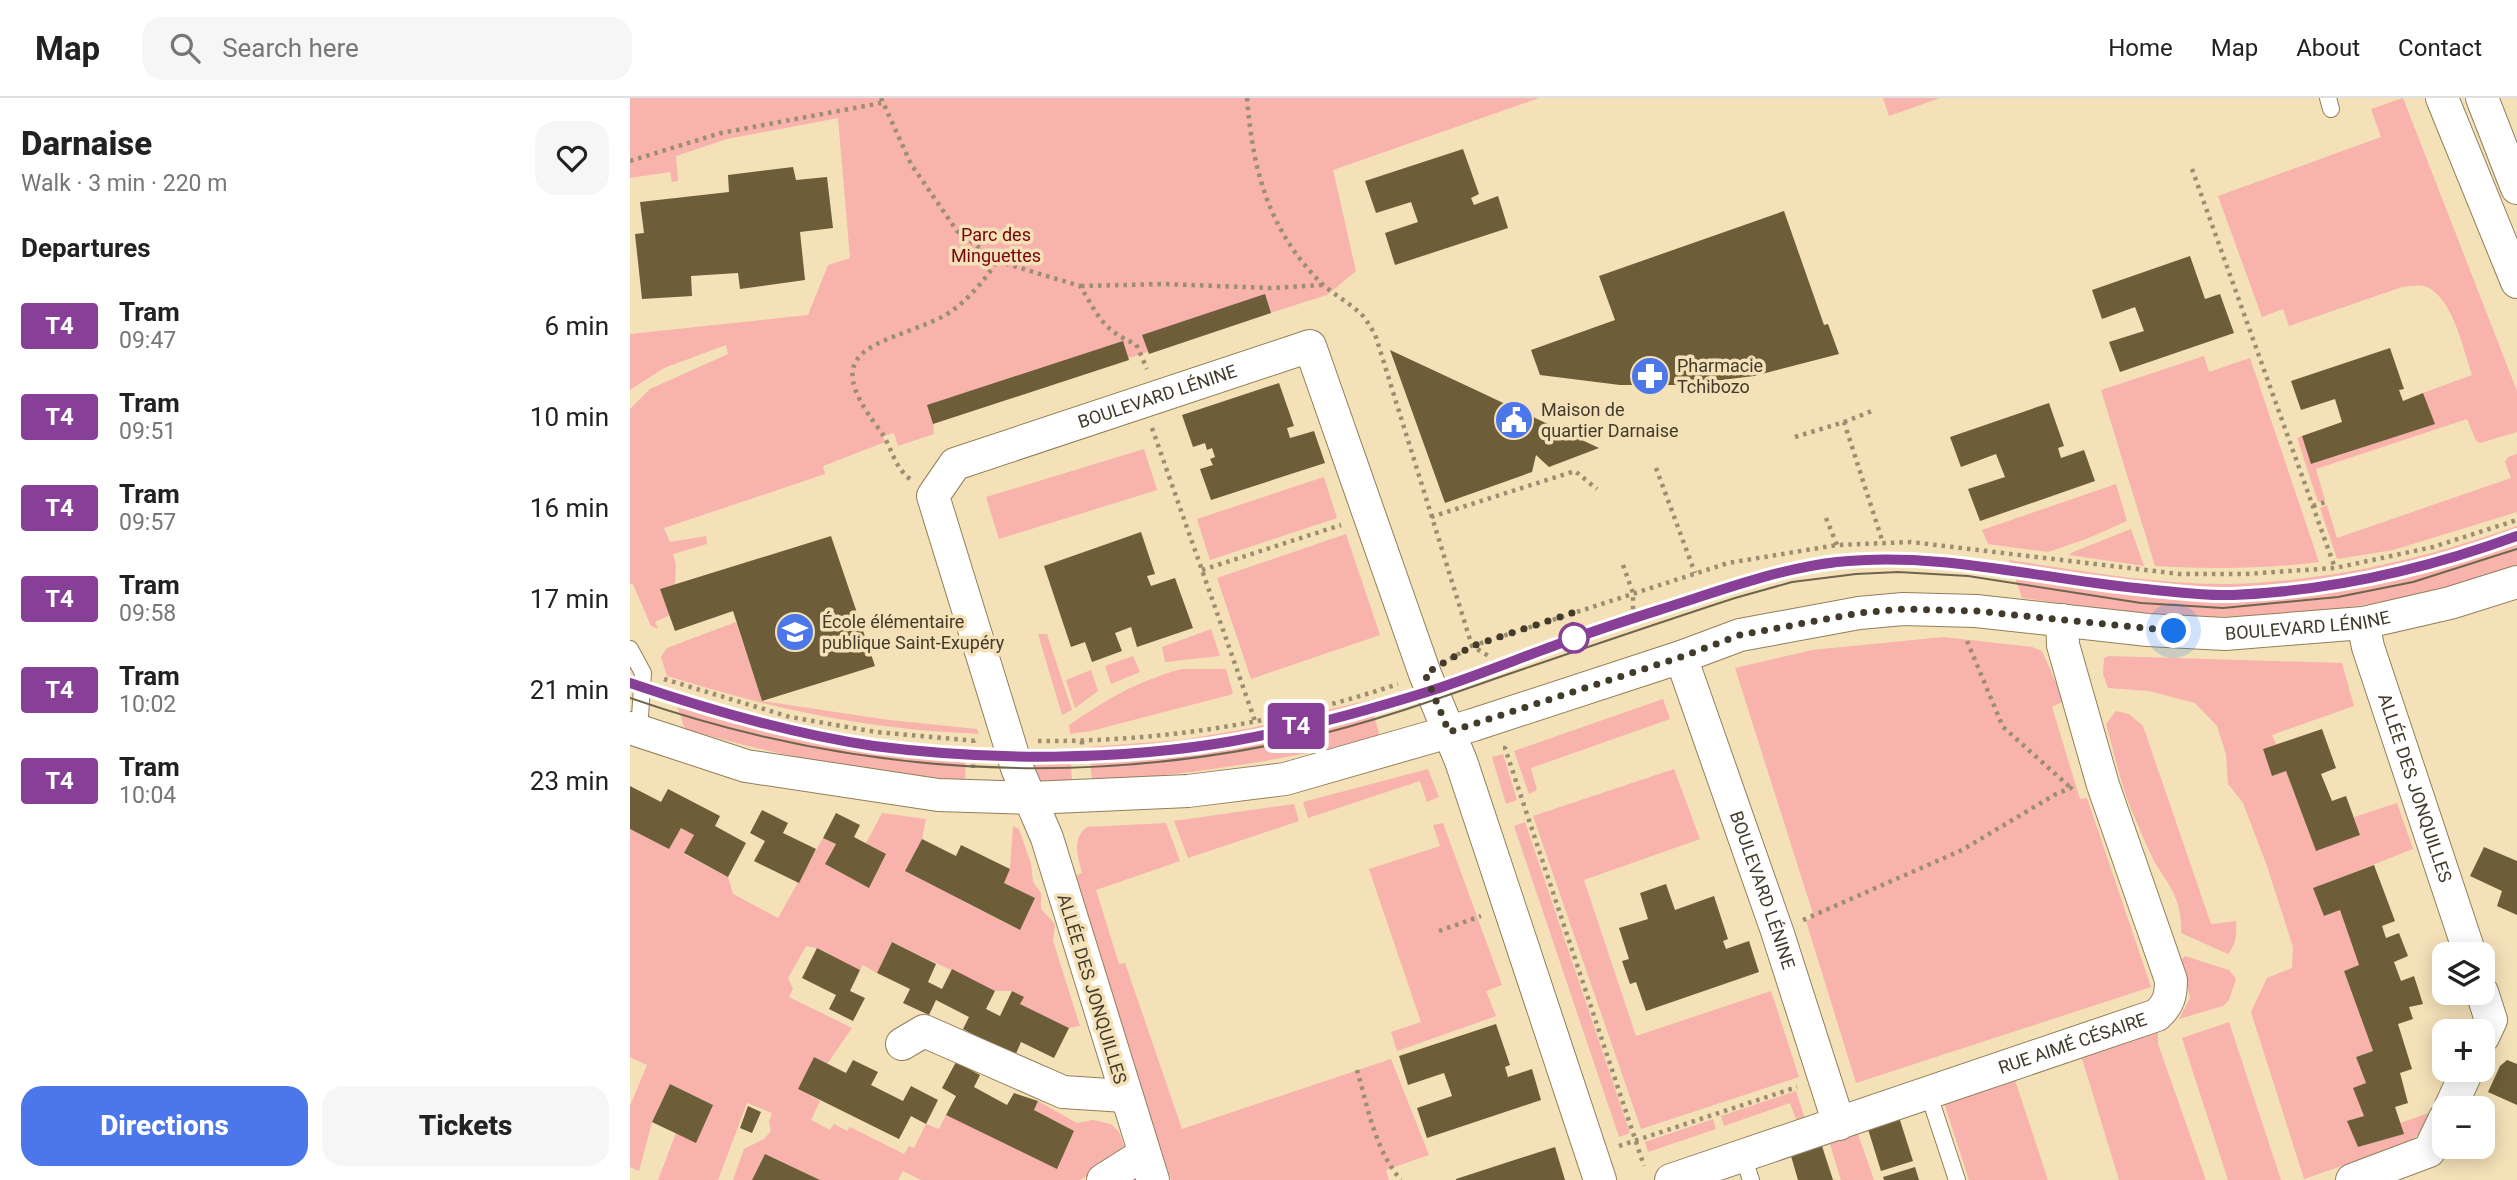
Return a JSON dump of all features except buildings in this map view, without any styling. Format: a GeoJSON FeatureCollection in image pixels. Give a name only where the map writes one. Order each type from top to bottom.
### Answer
{"type":"FeatureCollection","features":[{"type":"Feature","properties":{"kind":"street"},"geometry":{"type":"LineString","coordinates":[[2442,98],[2517,282]]}},
{"type":"Feature","properties":{"kind":"street"},"geometry":{"type":"LineString","coordinates":[[2465,98],[2485,147],[2513,177]]}},
{"type":"Feature","properties":{"kind":"street"},"geometry":{"type":"LineString","coordinates":[[2482,98],[2513,177]]}},
{"type":"Feature","properties":{"kind":"street","name":"BOULEVARD LÉNINE"},"geometry":{"type":"LineString","coordinates":[[933,496],[955,464],[1310,346],[1425,674],[1461,761],[1596,1167]]}},
{"type":"Feature","properties":{"kind":"street"},"geometry":{"type":"LineString","coordinates":[[933,496],[1017,768],[1031,798]]}},
{"type":"Feature","properties":{"kind":"street","name":"BOULEVARD LÉNINE"},"geometry":{"type":"LineString","coordinates":[[634,729],[746,766],[938,795],[1031,798],[1188,791],[1285,779],[1449,732],[1681,657],[1740,635],[1859,613],[1923,609],[1976,611],[2148,630],[2225,634],[2363,623],[2450,603],[2517,582]]}},
{"type":"Feature","properties":{"kind":"street","name":"RUE AIMÉ CÉSAIRE"},"geometry":{"type":"LineString","coordinates":[[1658,1175],[1747,1168],[1839,1124],[2157,1015],[2166,1007],[2171,995],[2171,980],[2103,785],[2063,645],[2062,620]]}},
{"type":"Feature","properties":{"kind":"street","name":"ALLÉE DES JONQUILLES"},"geometry":{"type":"LineString","coordinates":[[2363,623],[2368,647],[2466,942]]}},
{"type":"Feature","properties":{"kind":"street","name":"BOULEVARD LÉNINE"},"geometry":{"type":"LineString","coordinates":[[1681,657],[1777,931],[1839,1124]]}},
{"type":"Feature","properties":{"kind":"street","name":"ALLÉE DES JONQUILLES"},"geometry":{"type":"LineString","coordinates":[[1031,798],[1047,838],[1148,1167]]}},
{"type":"Feature","properties":{"kind":"street"},"geometry":{"type":"LineString","coordinates":[[902,1044],[924,1031],[1063,1092],[1125,1096]]}},
{"type":"Feature","properties":{"kind":"street"},"geometry":{"type":"LineString","coordinates":[[2414,1180],[2432,1145]]}},
{"type":"Feature","properties":{"kind":"street"},"geometry":{"type":"LineString","coordinates":[[2352,1180],[2429,1151]]}},
{"type":"Feature","properties":{"kind":"street"},"geometry":{"type":"LineString","coordinates":[[1104,1180],[1148,1167]]}},
{"type":"Feature","properties":{"kind":"lane"},"geometry":{"type":"LineString","coordinates":[[630,649],[643,673],[634,729]]}},
{"type":"Feature","properties":{"kind":"lane"},"geometry":{"type":"LineString","coordinates":[[1928,1092],[1957,1180]]}},
{"type":"Feature","properties":{"kind":"path"},"geometry":{"type":"LineString","coordinates":[[1247,98],[1255,167],[1276,224],[1296,255],[1323,285],[1361,314],[1375,334],[1472,646],[1492,657]]}},
{"type":"Feature","properties":{"kind":"path"},"geometry":{"type":"LineString","coordinates":[[630,161],[721,133],[879,100],[911,164],[957,231],[997,261],[1080,286],[1164,284],[1270,288],[1323,285]]}},
{"type":"Feature","properties":{"kind":"path"},"geometry":{"type":"LineString","coordinates":[[2192,169],[2335,568]]}},
{"type":"Feature","properties":{"kind":"path"},"geometry":{"type":"LineString","coordinates":[[933,496],[899,470],[887,440],[865,411],[850,374],[863,351],[898,333],[942,317],[971,294],[988,276],[997,261]]}},
{"type":"Feature","properties":{"kind":"path"},"geometry":{"type":"LineString","coordinates":[[1080,286],[1105,325],[1116,336],[1136,344],[1202,570],[1255,721]]}},
{"type":"Feature","properties":{"kind":"path"},"geometry":{"type":"LineString","coordinates":[[1795,438],[1872,411]]}},
{"type":"Feature","properties":{"kind":"path"},"geometry":{"type":"LineString","coordinates":[[1843,422],[1883,543]]}},
{"type":"Feature","properties":{"kind":"path"},"geometry":{"type":"LineString","coordinates":[[1656,468],[1695,573]]}},
{"type":"Feature","properties":{"kind":"path"},"geometry":{"type":"LineString","coordinates":[[1431,517],[1575,471],[1597,489]]}},
{"type":"Feature","properties":{"kind":"path"},"geometry":{"type":"LineString","coordinates":[[2313,506],[2329,501]]}},
{"type":"Feature","properties":{"kind":"path"},"geometry":{"type":"LineString","coordinates":[[1202,570],[1369,515]]}},
{"type":"Feature","properties":{"kind":"path"},"geometry":{"type":"LineString","coordinates":[[1825,518],[1837,545]]}},
{"type":"Feature","properties":{"kind":"path"},"geometry":{"type":"LineString","coordinates":[[643,673],[790,717],[876,732],[974,741],[1082,741],[1167,735],[1255,721],[1378,690],[1425,674],[1472,646],[1695,573],[1728,563],[1837,545],[1923,543],[2179,574],[2245,574],[2335,568],[2433,547],[2517,520]]}},
{"type":"Feature","properties":{"kind":"path"},"geometry":{"type":"LineString","coordinates":[[1623,565],[1633,593],[1633,610]]}},
{"type":"Feature","properties":{"kind":"path"},"geometry":{"type":"LineString","coordinates":[[1963,631],[2003,727],[2075,793],[2103,785]]}},
{"type":"Feature","properties":{"kind":"path"},"geometry":{"type":"LineString","coordinates":[[1461,761],[1505,748],[1635,1140],[1658,1175]]}},
{"type":"Feature","properties":{"kind":"path"},"geometry":{"type":"LineString","coordinates":[[1777,931],[1962,850],[2056,794],[2071,788]]}},
{"type":"Feature","properties":{"kind":"path"},"geometry":{"type":"LineString","coordinates":[[1439,931],[1508,906]]}},
{"type":"Feature","properties":{"kind":"path"},"geometry":{"type":"LineString","coordinates":[[1357,1070],[1376,1137],[1391,1168],[1401,1180]]}},
{"type":"Feature","properties":{"kind":"path"},"geometry":{"type":"LineString","coordinates":[[1596,1167],[1635,1140],[1824,1078]]}},
{"type":"Feature","properties":{"kind":"green space","name":"Parc des Minguettes"},"geometry":{"type":"Polygon","coordinates":[[[630,98],[1539,98],[1333,170],[1356,271],[1327,295],[933,420],[934,434],[898,446],[894,433],[883,436],[885,442],[823,466],[825,474],[664,528],[670,542],[706,536],[707,544],[673,554],[676,565],[675,584],[660,589],[670,615],[655,622],[658,629],[651,626],[633,584],[630,584],[630,409],[650,389],[728,354],[726,345],[664,368],[630,390],[630,334],[808,315],[828,265],[850,258],[838,118],[727,139],[676,156],[678,181],[672,182],[670,172],[630,178],[630,98]]]}},
{"type":"Feature","properties":{"kind":"green space"},"geometry":{"type":"Polygon","coordinates":[[[1883,98],[1940,98],[1889,116],[1883,98]]]}},
{"type":"Feature","properties":{"kind":"green space"},"geometry":{"type":"Polygon","coordinates":[[[2403,98],[2517,391],[2517,432],[2480,443],[2476,441],[2467,419],[2316,469],[2325,500],[2318,502],[2297,438],[2302,436],[2312,464],[2434,424],[2423,393],[2472,375],[2461,340],[2445,304],[2438,295],[2423,286],[2402,287],[2289,326],[2283,309],[2262,317],[2218,196],[2381,137],[2371,109],[2403,98]]]}},
{"type":"Feature","properties":{"kind":"green space"},"geometry":{"type":"Polygon","coordinates":[[[2204,356],[2209,372],[2250,358],[2319,562],[2237,568],[2155,566],[2101,390],[2204,356]]]}},
{"type":"Feature","properties":{"kind":"green space"},"geometry":{"type":"Polygon","coordinates":[[[1144,449],[1157,490],[999,539],[986,497],[1144,449]]]}},
{"type":"Feature","properties":{"kind":"green space"},"geometry":{"type":"Polygon","coordinates":[[[2517,454],[2517,512],[2393,550],[2337,559],[2320,508],[2327,505],[2337,538],[2511,478],[2505,462],[2508,457],[2517,454]]]}},
{"type":"Feature","properties":{"kind":"green space"},"geometry":{"type":"Polygon","coordinates":[[[1324,477],[1337,518],[1210,560],[1197,519],[1324,477]]]}},
{"type":"Feature","properties":{"kind":"green space"},"geometry":{"type":"Polygon","coordinates":[[[2116,484],[2127,521],[2086,539],[2048,552],[1988,544],[1982,530],[2116,484]]]}},
{"type":"Feature","properties":{"kind":"green space"},"geometry":{"type":"Polygon","coordinates":[[[2517,526],[2517,566],[2430,592],[2387,601],[2256,616],[2165,615],[2022,598],[2009,560],[2175,582],[2268,582],[2340,573],[2412,558],[2517,526]]]}},
{"type":"Feature","properties":{"kind":"green space"},"geometry":{"type":"Polygon","coordinates":[[[2131,529],[2144,566],[2069,555],[2073,552],[2131,529]]]}},
{"type":"Feature","properties":{"kind":"green space"},"geometry":{"type":"Polygon","coordinates":[[[1346,534],[1380,635],[1251,679],[1217,578],[1346,534]]]}},
{"type":"Feature","properties":{"kind":"green space"},"geometry":{"type":"Polygon","coordinates":[[[736,622],[762,701],[889,720],[977,729],[979,734],[904,728],[807,713],[667,676],[661,657],[667,648],[736,622]]]}},
{"type":"Feature","properties":{"kind":"green space"},"geometry":{"type":"Polygon","coordinates":[[[1211,629],[1220,656],[1165,662],[1162,647],[1211,629]]]}},
{"type":"Feature","properties":{"kind":"green space"},"geometry":{"type":"Polygon","coordinates":[[[1038,634],[1047,634],[1072,710],[1062,715],[1038,634]]]}},
{"type":"Feature","properties":{"kind":"green space"},"geometry":{"type":"Polygon","coordinates":[[[1943,637],[2032,647],[2042,651],[2064,701],[2052,707],[2080,799],[2087,798],[2151,987],[1856,1083],[1806,921],[1814,917],[1735,668],[1812,650],[1943,637]]]}},
{"type":"Feature","properties":{"kind":"green space"},"geometry":{"type":"Polygon","coordinates":[[[1133,656],[1140,672],[1111,684],[1105,666],[1133,656]]]}},
{"type":"Feature","properties":{"kind":"green space"},"geometry":{"type":"Polygon","coordinates":[[[2109,656],[2342,663],[2354,706],[2272,735],[2276,744],[2263,749],[2272,776],[2286,771],[2316,851],[2360,835],[2354,817],[2397,803],[2413,849],[2314,888],[2324,916],[2340,910],[2359,965],[2344,971],[2373,1051],[2356,1057],[2366,1083],[2354,1088],[2364,1116],[2348,1121],[2358,1147],[2403,1134],[2400,1123],[2429,1113],[2420,1133],[2408,1143],[2304,1179],[2251,1012],[2267,978],[2292,968],[2293,947],[2243,803],[2228,784],[2226,754],[2217,726],[2195,703],[2149,691],[2108,688],[2103,674],[2104,658],[2109,656]]]}},
{"type":"Feature","properties":{"kind":"green space"},"geometry":{"type":"Polygon","coordinates":[[[1182,669],[1226,669],[1233,694],[1070,734],[1069,725],[1110,699],[1136,685],[1182,669]]]}},
{"type":"Feature","properties":{"kind":"green space"},"geometry":{"type":"Polygon","coordinates":[[[1091,670],[1098,691],[1075,708],[1066,680],[1091,670]]]}},
{"type":"Feature","properties":{"kind":"green space"},"geometry":{"type":"Polygon","coordinates":[[[672,691],[808,727],[882,739],[966,748],[965,780],[858,769],[685,729],[672,691]]]}},
{"type":"Feature","properties":{"kind":"green space"},"geometry":{"type":"Polygon","coordinates":[[[1663,699],[1670,719],[1531,768],[1537,790],[1529,794],[1514,751],[1663,699]]]}},
{"type":"Feature","properties":{"kind":"green space"},"geometry":{"type":"Polygon","coordinates":[[[1370,700],[1380,737],[1238,765],[1092,781],[1089,747],[1182,740],[1251,728],[1370,700]]]}},
{"type":"Feature","properties":{"kind":"green space"},"geometry":{"type":"Polygon","coordinates":[[[2116,711],[2129,714],[2143,726],[2211,924],[2236,921],[2235,939],[2228,954],[2181,933],[2177,901],[2150,853],[2122,783],[2106,724],[2116,711]]]}},
{"type":"Feature","properties":{"kind":"green space"},"geometry":{"type":"Polygon","coordinates":[[[1027,749],[1070,749],[1072,782],[1040,781],[1027,749]]]}},
{"type":"Feature","properties":{"kind":"green space"},"geometry":{"type":"Polygon","coordinates":[[[1503,754],[1517,800],[1506,804],[1492,757],[1503,754]]]}},
{"type":"Feature","properties":{"kind":"green space"},"geometry":{"type":"Polygon","coordinates":[[[1428,769],[1439,797],[1427,802],[1420,781],[1308,818],[1303,802],[1428,769]]]}},
{"type":"Feature","properties":{"kind":"green space"},"geometry":{"type":"Polygon","coordinates":[[[1674,769],[1700,839],[1584,880],[1636,1036],[1771,991],[1799,1077],[1641,1129],[1533,816],[1674,769]]]}},
{"type":"Feature","properties":{"kind":"green space"},"geometry":{"type":"Polygon","coordinates":[[[1294,804],[1299,821],[1188,858],[1174,821],[1294,804]]]}},
{"type":"Feature","properties":{"kind":"green space"},"geometry":{"type":"Polygon","coordinates":[[[882,813],[926,819],[922,839],[905,871],[1019,930],[1035,898],[1004,883],[1010,869],[1013,826],[1019,829],[1031,864],[1033,882],[1041,893],[1041,909],[1055,924],[1053,941],[1080,1026],[1069,1028],[1020,1004],[1023,997],[1012,991],[995,991],[892,942],[877,973],[863,965],[860,970],[817,948],[806,946],[788,978],[793,989],[789,997],[852,1028],[827,1064],[814,1057],[798,1089],[820,1101],[811,1120],[830,1130],[834,1124],[847,1131],[850,1127],[904,1154],[909,1146],[914,1148],[926,1124],[939,1129],[946,1115],[1057,1168],[1074,1132],[1034,1110],[1038,1101],[1077,1123],[1093,1120],[1111,1124],[1119,1132],[1126,1152],[1080,1180],[921,1180],[903,1171],[898,1180],[820,1180],[765,1154],[752,1180],[733,1180],[744,1149],[764,1139],[771,1131],[769,1122],[772,1113],[747,1103],[718,1180],[658,1180],[676,1133],[696,1142],[713,1105],[670,1084],[652,1122],[639,1171],[630,1167],[630,1106],[647,1065],[630,1057],[630,829],[669,849],[681,828],[694,835],[684,854],[728,877],[733,894],[778,918],[823,838],[836,844],[825,864],[869,888],[886,855],[866,843],[882,813]]]}},
{"type":"Feature","properties":{"kind":"green space"},"geometry":{"type":"Polygon","coordinates":[[[1525,822],[1630,1133],[1619,1137],[1514,826],[1525,822]]]}},
{"type":"Feature","properties":{"kind":"green space"},"geometry":{"type":"Polygon","coordinates":[[[1166,823],[1180,861],[1096,890],[1119,964],[1125,963],[1182,1129],[1391,1059],[1429,1155],[1386,1170],[1389,1180],[1171,1180],[1071,878],[1082,873],[1077,843],[1087,827],[1166,823]]]}},
{"type":"Feature","properties":{"kind":"green space"},"geometry":{"type":"Polygon","coordinates":[[[1443,823],[1502,985],[1486,991],[1496,1016],[1397,1051],[1391,1032],[1421,1022],[1369,869],[1440,846],[1433,825],[1443,823]]]}},
{"type":"Feature","properties":{"kind":"green space"},"geometry":{"type":"Polygon","coordinates":[[[2185,956],[2229,970],[2236,979],[2229,1000],[2223,1006],[2179,1019],[2190,998],[2184,971],[2178,963],[2185,956]]]}},
{"type":"Feature","properties":{"kind":"green space"},"geometry":{"type":"Polygon","coordinates":[[[2229,1022],[2281,1180],[2228,1180],[2182,1038],[2229,1022]]]}},
{"type":"Feature","properties":{"kind":"green space"},"geometry":{"type":"Polygon","coordinates":[[[2158,1027],[2158,1044],[2206,1180],[2119,1180],[2080,1052],[2158,1027]]]}},
{"type":"Feature","properties":{"kind":"green space"},"geometry":{"type":"Polygon","coordinates":[[[2014,1077],[2048,1180],[1969,1180],[1942,1097],[2014,1077]]]}},
{"type":"Feature","properties":{"kind":"green space"},"geometry":{"type":"Polygon","coordinates":[[[1796,1091],[1806,1122],[1798,1125],[1790,1103],[1724,1126],[1721,1116],[1796,1091]]]}},
{"type":"Feature","properties":{"kind":"green space"},"geometry":{"type":"Polygon","coordinates":[[[1713,1119],[1716,1129],[1648,1152],[1645,1142],[1713,1119]]]}},
{"type":"Feature","properties":{"kind":"green space"},"geometry":{"type":"Polygon","coordinates":[[[1858,1134],[1874,1180],[1841,1180],[1830,1144],[1858,1134]]]}},
{"type":"Feature","properties":{"kind":"tram line"},"geometry":{"type":"LineString","coordinates":[[630,683],[750,721],[874,746],[1008,756],[1054,757],[1145,752],[1233,741],[1357,712],[1448,685],[1567,641],[1724,589],[1780,573],[1837,562],[1912,560],[1950,563],[2099,584],[2197,594],[2233,594],[2305,588],[2377,576],[2448,559],[2517,536]]}},
{"type":"Feature","properties":{"kind":"tram line","name":"T4"},"geometry":{"type":"LineString","coordinates":[[630,683],[761,724],[873,746],[974,754],[1125,753],[1233,741],[1382,704],[1432,690],[1574,638],[1730,586],[1786,571],[1838,562],[1899,559],[1964,563],[2137,588],[2229,595],[2334,586],[2470,553],[2517,536]]}},
{"type":"Feature","properties":{"kind":"tram line"},"geometry":{"type":"LineString","coordinates":[[630,698],[712,724],[795,744],[879,758],[962,766],[1046,768],[1131,764],[1215,755],[1300,739],[1350,726],[1735,598],[1792,582],[1898,572],[1968,576],[2141,603],[2223,608],[2338,597],[2413,582],[2517,549]]}},
{"type":"Feature","properties":{"kind":"place","name":"Pharmacie Tchibozo"},"geometry":{"type":"Point","coordinates":[1650,376]}},
{"type":"Feature","properties":{"kind":"place","name":"Maison de quartier Darnaise"},"geometry":{"type":"Point","coordinates":[1514,420]}},
{"type":"Feature","properties":{"kind":"place","name":"École élémentaire publique Saint-Exupéry"},"geometry":{"type":"Point","coordinates":[795,632]}},
{"type":"Feature","properties":{"kind":"route"},"geometry":{"type":"LineString","coordinates":[[1574,638],[1572,613],[1472,646],[1425,674],[1449,732],[1681,657],[1740,635],[1859,613],[1903,609],[1976,611],[2174,631]]}}]}
